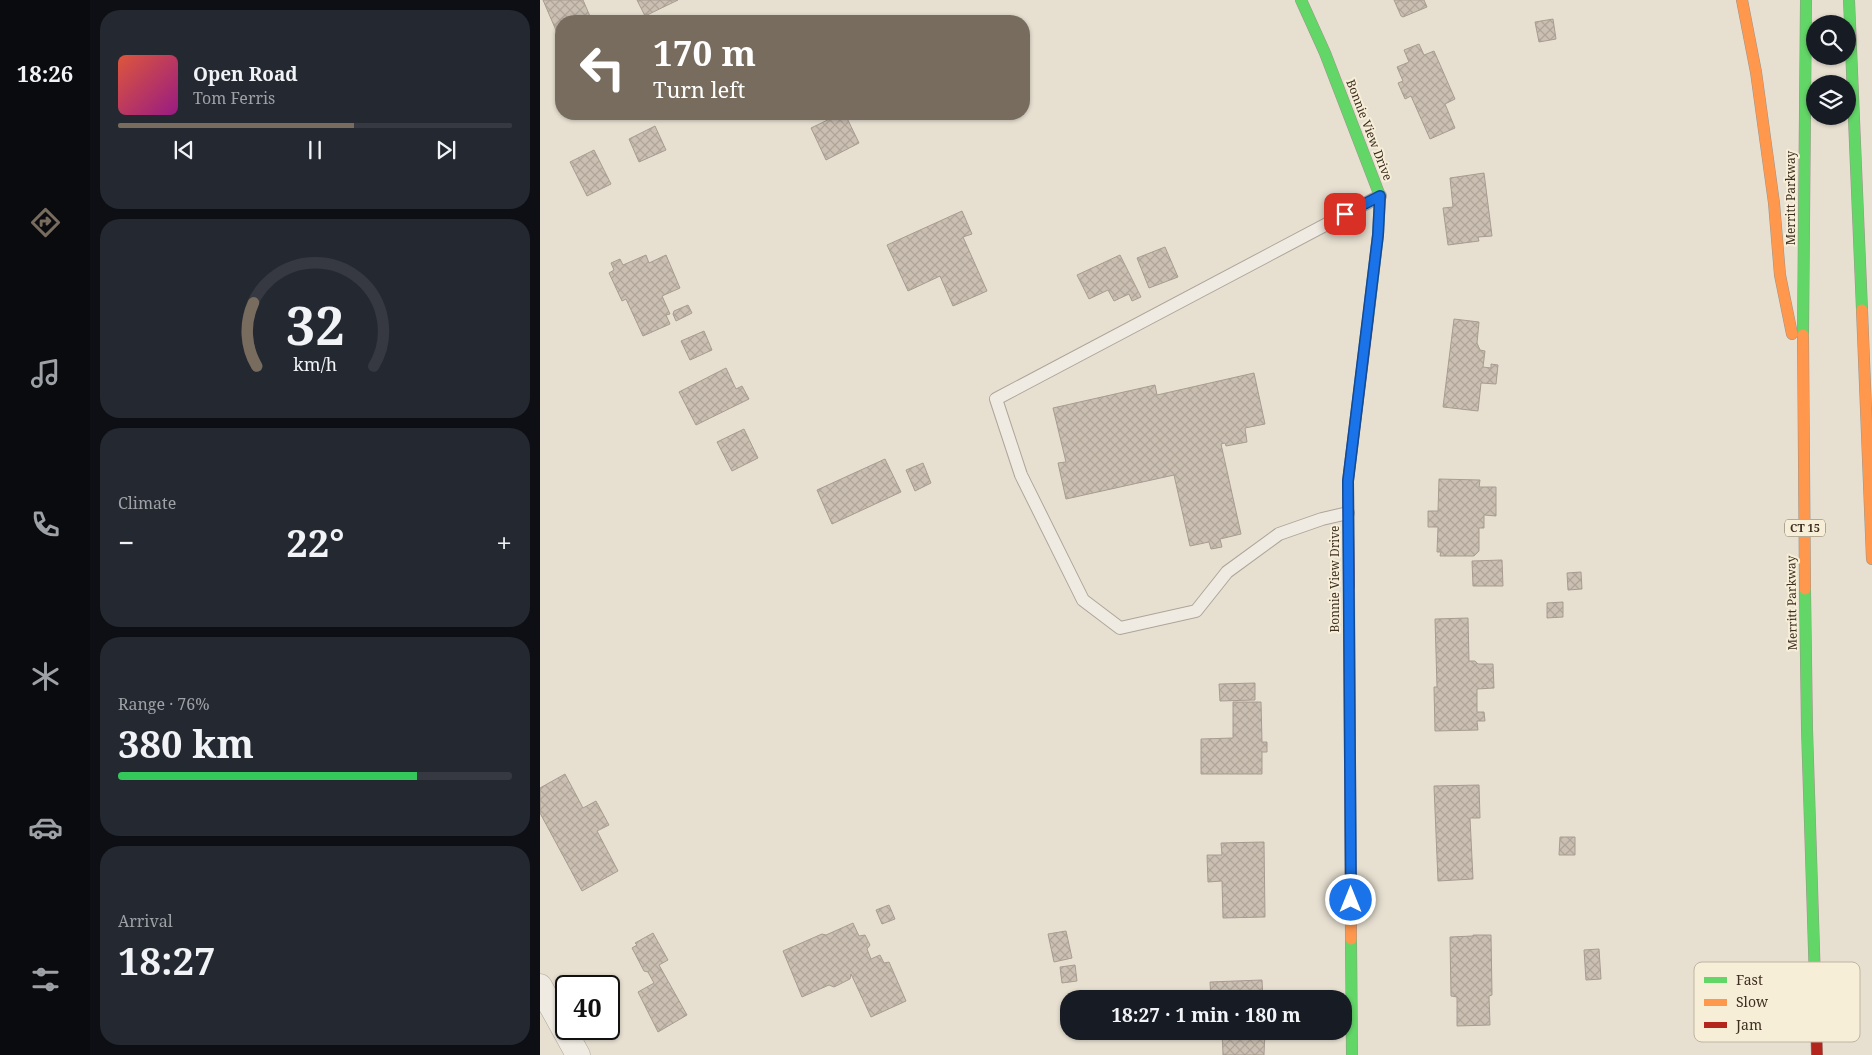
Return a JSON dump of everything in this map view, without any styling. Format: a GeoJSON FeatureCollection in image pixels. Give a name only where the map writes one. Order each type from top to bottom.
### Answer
{"type":"FeatureCollection","features":[{"type":"Feature","properties":{"kind":"main road","name":"Bonnie View Drive"},"geometry":{"type":"LineString","coordinates":[[1301,0],[1325,53],[1380,196],[1378,235],[1348,481],[1352,1055]]}},
{"type":"Feature","properties":{"kind":"main road"},"geometry":{"type":"LineString","coordinates":[[1742,0],[1760,100],[1774,203],[1780,275],[1803,387]]}},
{"type":"Feature","properties":{"kind":"main road","name":"Merritt Parkway"},"geometry":{"type":"LineString","coordinates":[[1806,0],[1803,387],[1807,729],[1814,962]]}},
{"type":"Feature","properties":{"kind":"main road"},"geometry":{"type":"LineString","coordinates":[[1849,0],[1872,559]]}},
{"type":"Feature","properties":{"kind":"main road","name":"Merritt Parkway"},"geometry":{"type":"LineString","coordinates":[[1817,1042],[1817,1055]]}},
{"type":"Feature","properties":{"kind":"street"},"geometry":{"type":"LineString","coordinates":[[540,986],[578,1055]]}},
{"type":"Feature","properties":{"kind":"lane"},"geometry":{"type":"LineString","coordinates":[[1348,513],[1322,519],[1279,534],[1227,572],[1196,611],[1120,628],[1083,600],[1021,475],[996,399],[1380,196]]}},
{"type":"Feature","properties":{"kind":"building"},"geometry":{"type":"Polygon","coordinates":[[[543,0],[583,0],[589,15],[555,15],[555,28],[543,0]]]}},
{"type":"Feature","properties":{"kind":"building"},"geometry":{"type":"Polygon","coordinates":[[[637,0],[678,0],[647,15],[644,15],[637,0]]]}},
{"type":"Feature","properties":{"kind":"building"},"geometry":{"type":"Polygon","coordinates":[[[1394,0],[1424,0],[1427,7],[1403,17],[1394,0]]]}},
{"type":"Feature","properties":{"kind":"building"},"geometry":{"type":"Polygon","coordinates":[[[1553,19],[1556,39],[1539,42],[1535,22],[1553,19]]]}},
{"type":"Feature","properties":{"kind":"building"},"geometry":{"type":"Polygon","coordinates":[[[1419,44],[1424,55],[1434,51],[1455,99],[1445,104],[1455,128],[1430,139],[1411,96],[1405,99],[1398,83],[1403,81],[1397,67],[1409,62],[1404,50],[1419,44]]]}},
{"type":"Feature","properties":{"kind":"building"},"geometry":{"type":"Polygon","coordinates":[[[828,120],[848,120],[859,143],[826,160],[811,128],[828,120]]]}},
{"type":"Feature","properties":{"kind":"building"},"geometry":{"type":"Polygon","coordinates":[[[655,126],[666,150],[639,162],[629,139],[655,126]]]}},
{"type":"Feature","properties":{"kind":"building"},"geometry":{"type":"Polygon","coordinates":[[[594,150],[611,184],[587,196],[570,162],[594,150]]]}},
{"type":"Feature","properties":{"kind":"building"},"geometry":{"type":"Polygon","coordinates":[[[1484,173],[1492,236],[1478,237],[1479,241],[1448,245],[1443,208],[1453,207],[1450,178],[1484,173]]]}},
{"type":"Feature","properties":{"kind":"building"},"geometry":{"type":"Polygon","coordinates":[[[962,211],[972,234],[963,237],[987,291],[953,306],[940,276],[908,291],[887,245],[962,211]]]}},
{"type":"Feature","properties":{"kind":"building"},"geometry":{"type":"Polygon","coordinates":[[[1165,247],[1178,277],[1149,288],[1137,258],[1165,247]]]}},
{"type":"Feature","properties":{"kind":"building"},"geometry":{"type":"Polygon","coordinates":[[[646,255],[649,263],[666,255],[680,288],[662,296],[670,314],[666,315],[670,324],[643,336],[626,299],[622,301],[609,273],[614,270],[611,263],[620,259],[623,265],[646,255]]]}},
{"type":"Feature","properties":{"kind":"building"},"geometry":{"type":"Polygon","coordinates":[[[1120,255],[1141,297],[1132,301],[1129,294],[1114,301],[1108,290],[1089,299],[1077,275],[1120,255]]]}},
{"type":"Feature","properties":{"kind":"building"},"geometry":{"type":"Polygon","coordinates":[[[688,305],[692,313],[676,321],[673,314],[674,311],[688,305]]]}},
{"type":"Feature","properties":{"kind":"building"},"geometry":{"type":"Polygon","coordinates":[[[1454,319],[1479,322],[1477,343],[1480,350],[1485,351],[1483,367],[1491,368],[1491,364],[1498,365],[1496,384],[1481,383],[1478,411],[1443,407],[1454,319]]]}},
{"type":"Feature","properties":{"kind":"building"},"geometry":{"type":"Polygon","coordinates":[[[704,331],[712,350],[690,360],[681,341],[704,331]]]}},
{"type":"Feature","properties":{"kind":"building"},"geometry":{"type":"Polygon","coordinates":[[[726,368],[736,389],[742,386],[749,399],[696,425],[679,392],[726,368]]]}},
{"type":"Feature","properties":{"kind":"building"},"geometry":{"type":"Polygon","coordinates":[[[1254,373],[1265,424],[1245,428],[1247,442],[1226,446],[1225,443],[1221,444],[1241,534],[1220,539],[1222,547],[1211,549],[1209,542],[1190,546],[1174,475],[1066,499],[1058,463],[1066,462],[1053,408],[1155,385],[1157,395],[1254,373]]]}},
{"type":"Feature","properties":{"kind":"building"},"geometry":{"type":"Polygon","coordinates":[[[744,429],[758,458],[732,471],[717,442],[744,429]]]}},
{"type":"Feature","properties":{"kind":"building"},"geometry":{"type":"Polygon","coordinates":[[[885,459],[901,492],[832,524],[817,490],[885,459]]]}},
{"type":"Feature","properties":{"kind":"building"},"geometry":{"type":"Polygon","coordinates":[[[923,463],[931,483],[915,491],[906,470],[923,463]]]}},
{"type":"Feature","properties":{"kind":"building"},"geometry":{"type":"Polygon","coordinates":[[[1439,479],[1480,480],[1479,487],[1496,487],[1496,516],[1484,515],[1484,528],[1479,528],[1479,551],[1474,556],[1440,556],[1441,552],[1437,552],[1438,527],[1428,527],[1428,511],[1438,511],[1439,479]]]}},
{"type":"Feature","properties":{"kind":"building"},"geometry":{"type":"Polygon","coordinates":[[[1502,560],[1503,586],[1473,586],[1472,561],[1502,560]]]}},
{"type":"Feature","properties":{"kind":"building"},"geometry":{"type":"Polygon","coordinates":[[[1581,572],[1582,589],[1568,590],[1567,573],[1581,572]]]}},
{"type":"Feature","properties":{"kind":"building"},"geometry":{"type":"Polygon","coordinates":[[[1563,602],[1563,617],[1547,618],[1547,603],[1563,602]]]}},
{"type":"Feature","properties":{"kind":"building"},"geometry":{"type":"Polygon","coordinates":[[[1468,618],[1469,661],[1475,661],[1478,664],[1493,664],[1494,688],[1477,689],[1477,712],[1484,712],[1485,721],[1477,721],[1478,730],[1435,731],[1434,687],[1437,687],[1435,619],[1468,618]]]}},
{"type":"Feature","properties":{"kind":"building"},"geometry":{"type":"Polygon","coordinates":[[[1255,683],[1255,700],[1220,701],[1219,684],[1255,683]]]}},
{"type":"Feature","properties":{"kind":"building"},"geometry":{"type":"Polygon","coordinates":[[[1233,702],[1261,702],[1262,742],[1267,742],[1267,752],[1262,752],[1262,774],[1201,774],[1201,739],[1233,738],[1233,702]]]}},
{"type":"Feature","properties":{"kind":"building"},"geometry":{"type":"Polygon","coordinates":[[[565,774],[583,808],[596,801],[609,825],[597,831],[618,871],[582,891],[540,813],[540,788],[565,774]]]}},
{"type":"Feature","properties":{"kind":"building"},"geometry":{"type":"Polygon","coordinates":[[[1479,785],[1480,818],[1470,818],[1473,879],[1438,881],[1434,786],[1479,785]]]}},
{"type":"Feature","properties":{"kind":"building"},"geometry":{"type":"Polygon","coordinates":[[[1560,837],[1575,837],[1575,855],[1559,855],[1560,837]]]}},
{"type":"Feature","properties":{"kind":"building"},"geometry":{"type":"Polygon","coordinates":[[[1264,842],[1265,917],[1223,918],[1222,881],[1208,882],[1207,855],[1222,855],[1221,843],[1264,842]]]}},
{"type":"Feature","properties":{"kind":"building"},"geometry":{"type":"Polygon","coordinates":[[[889,905],[895,919],[882,924],[876,910],[889,905]]]}},
{"type":"Feature","properties":{"kind":"building"},"geometry":{"type":"Polygon","coordinates":[[[853,923],[859,936],[865,935],[870,945],[867,949],[871,959],[880,955],[884,963],[889,962],[906,1001],[871,1017],[851,974],[850,979],[834,987],[829,985],[802,997],[783,951],[853,923]]]}},
{"type":"Feature","properties":{"kind":"building"},"geometry":{"type":"Polygon","coordinates":[[[1066,931],[1072,958],[1054,962],[1048,934],[1066,931]]]}},
{"type":"Feature","properties":{"kind":"building"},"geometry":{"type":"Polygon","coordinates":[[[653,933],[668,960],[659,965],[687,1015],[658,1032],[638,992],[654,983],[648,972],[644,971],[632,948],[637,945],[635,943],[653,933]]]}},
{"type":"Feature","properties":{"kind":"building"},"geometry":{"type":"Polygon","coordinates":[[[1491,935],[1492,995],[1489,996],[1490,1025],[1457,1026],[1457,997],[1451,996],[1450,937],[1491,935]]]}},
{"type":"Feature","properties":{"kind":"building"},"geometry":{"type":"Polygon","coordinates":[[[1599,949],[1601,979],[1586,980],[1584,950],[1599,949]]]}},
{"type":"Feature","properties":{"kind":"building"},"geometry":{"type":"Polygon","coordinates":[[[1075,965],[1077,981],[1062,983],[1060,967],[1075,965]]]}},
{"type":"Feature","properties":{"kind":"building"},"geometry":{"type":"Polygon","coordinates":[[[1262,980],[1263,990],[1210,990],[1210,982],[1262,980]]]}},
{"type":"Feature","properties":{"kind":"building"},"geometry":{"type":"Polygon","coordinates":[[[1222,1040],[1265,1040],[1264,1055],[1223,1055],[1222,1040]]]}},
{"type":"Feature","properties":{"kind":"traffic: fast"},"geometry":{"type":"LineString","coordinates":[[1301,0],[1325,53],[1380,196],[1378,235],[1368,319]]}},
{"type":"Feature","properties":{"kind":"traffic: fast"},"geometry":{"type":"LineString","coordinates":[[1803,335],[1806,0]]}},
{"type":"Feature","properties":{"kind":"traffic: fast"},"geometry":{"type":"LineString","coordinates":[[1849,0],[1862,310]]}},
{"type":"Feature","properties":{"kind":"traffic: fast"},"geometry":{"type":"LineString","coordinates":[[1805,589],[1807,729],[1814,962]]}},
{"type":"Feature","properties":{"kind":"traffic: fast"},"geometry":{"type":"LineString","coordinates":[[1351,939],[1352,1055]]}},
{"type":"Feature","properties":{"kind":"traffic: slow"},"geometry":{"type":"LineString","coordinates":[[1742,0],[1756,72],[1774,203],[1780,275],[1792,334]]}},
{"type":"Feature","properties":{"kind":"traffic: slow"},"geometry":{"type":"LineString","coordinates":[[1862,310],[1872,559]]}},
{"type":"Feature","properties":{"kind":"traffic: slow"},"geometry":{"type":"LineString","coordinates":[[1803,335],[1805,589]]}},
{"type":"Feature","properties":{"kind":"traffic: slow"},"geometry":{"type":"LineString","coordinates":[[1349,587],[1351,939]]}},
{"type":"Feature","properties":{"kind":"traffic: jam"},"geometry":{"type":"LineString","coordinates":[[1349,587],[1348,481],[1368,319]]}},
{"type":"Feature","properties":{"kind":"traffic: jam"},"geometry":{"type":"LineString","coordinates":[[1817,1042],[1817,1055]]}},
{"type":"Feature","properties":{"kind":"route"},"geometry":{"type":"LineString","coordinates":[[1345,214],[1380,196],[1378,235],[1348,481],[1351,900]]}}]}
